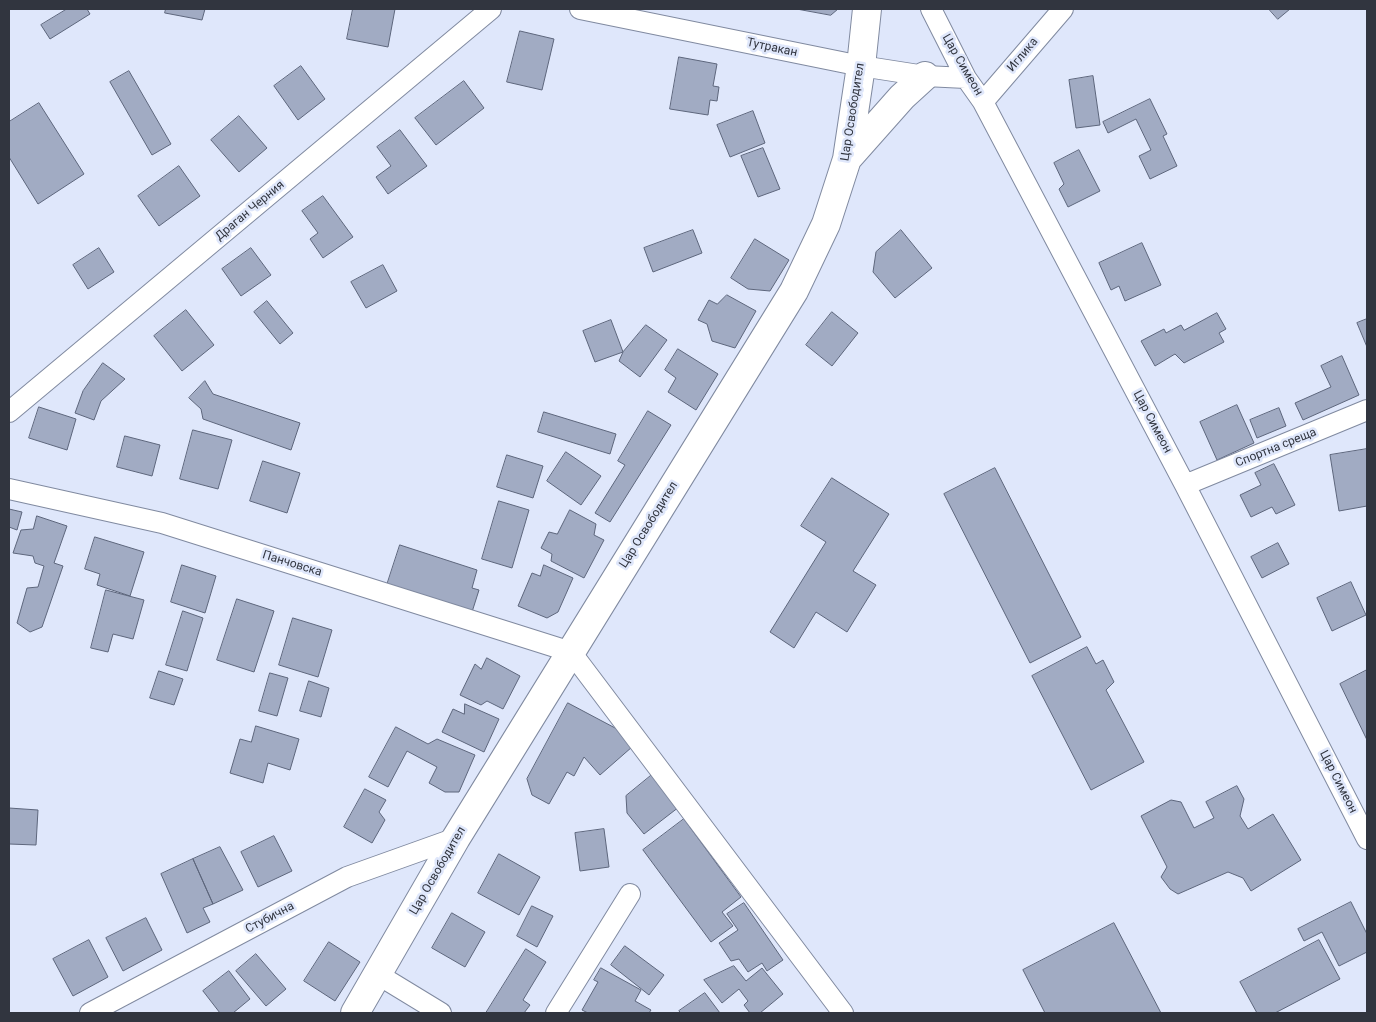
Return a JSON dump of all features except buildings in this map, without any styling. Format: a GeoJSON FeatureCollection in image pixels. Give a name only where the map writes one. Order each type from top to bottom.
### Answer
{"type":"FeatureCollection","features":[{"type":"Feature","properties":{"kind":"main road","name":"Цар Освободител"},"geometry":{"type":"LineString","coordinates":[[356,1013],[456,838],[794,292],[826,224],[847,159],[861,66],[867,9]]}},
{"type":"Feature","properties":{"kind":"main road"},"geometry":{"type":"LineString","coordinates":[[847,159],[902,97],[924,76]]}},
{"type":"Feature","properties":{"kind":"street","name":"Драган Черния"},"geometry":{"type":"LineString","coordinates":[[9,412],[491,9]]}},
{"type":"Feature","properties":{"kind":"street","name":"Тутракан"},"geometry":{"type":"LineString","coordinates":[[580,9],[861,66],[924,76],[966,78]]}},
{"type":"Feature","properties":{"kind":"street","name":"Цар Симеон"},"geometry":{"type":"LineString","coordinates":[[930,9],[966,78],[983,102],[1185,485],[1367,839]]}},
{"type":"Feature","properties":{"kind":"street","name":"Иглика"},"geometry":{"type":"LineString","coordinates":[[983,102],[1063,9]]}},
{"type":"Feature","properties":{"kind":"street","name":"Спортна среща"},"geometry":{"type":"LineString","coordinates":[[1185,485],[1367,410]]}},
{"type":"Feature","properties":{"kind":"street","name":"Панчовска"},"geometry":{"type":"LineString","coordinates":[[9,489],[162,523],[571,652]]}},
{"type":"Feature","properties":{"kind":"street"},"geometry":{"type":"LineString","coordinates":[[571,652],[843,1013]]}},
{"type":"Feature","properties":{"kind":"street","name":"Стубична"},"geometry":{"type":"LineString","coordinates":[[90,1013],[347,877],[456,838]]}},
{"type":"Feature","properties":{"kind":"street"},"geometry":{"type":"LineString","coordinates":[[556,1013],[630,894]]}},
{"type":"Feature","properties":{"kind":"street"},"geometry":{"type":"LineString","coordinates":[[377,974],[441,1013]]}}]}
